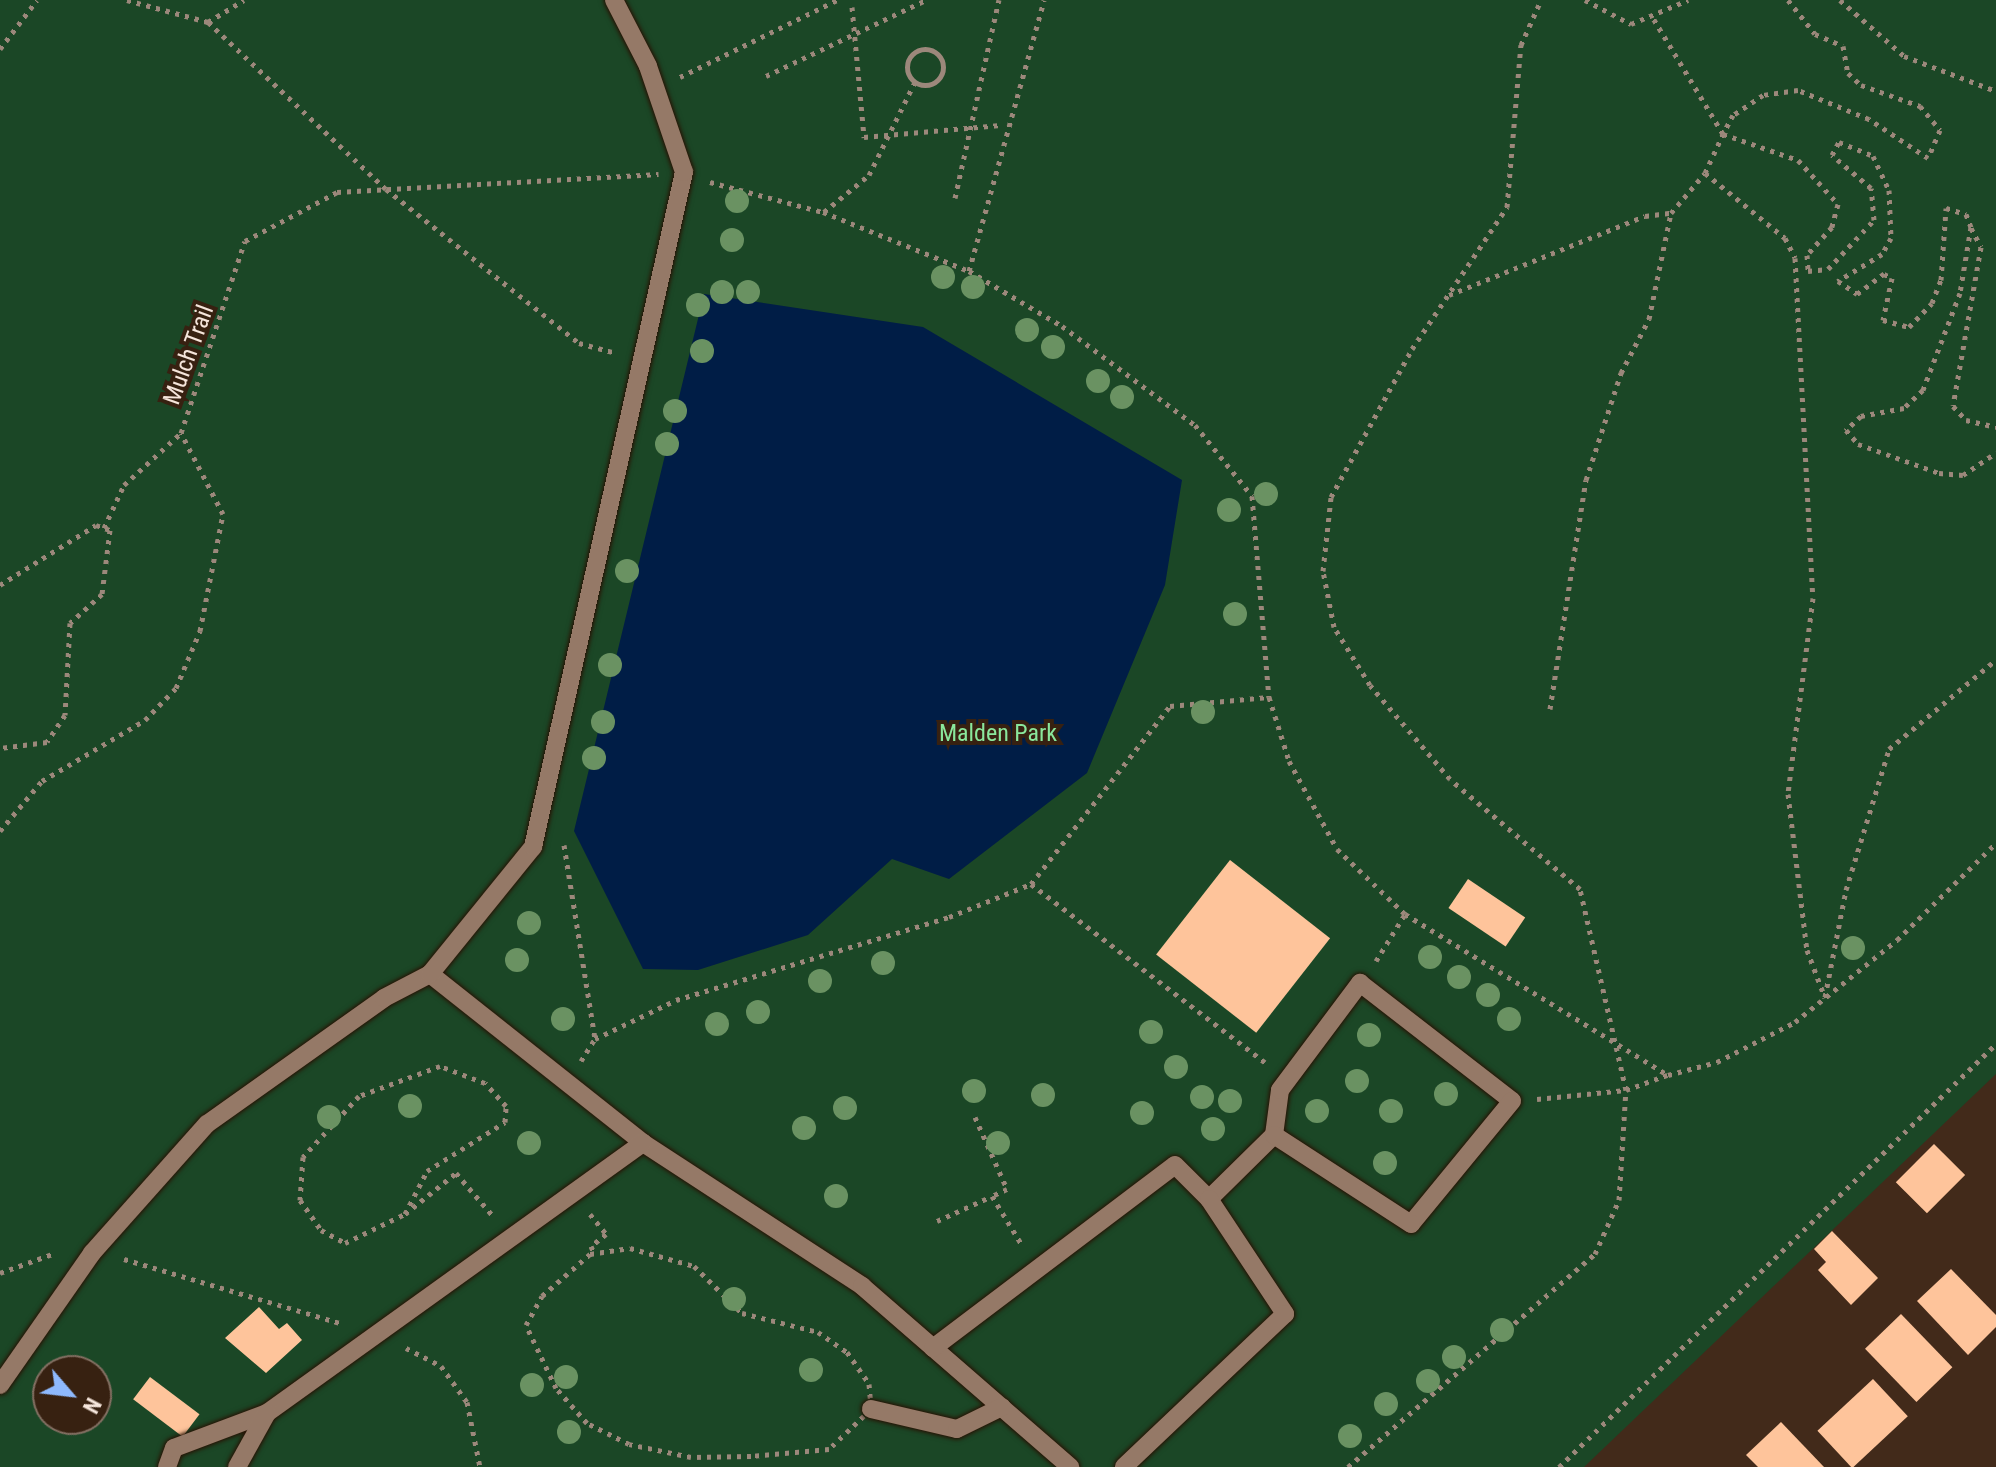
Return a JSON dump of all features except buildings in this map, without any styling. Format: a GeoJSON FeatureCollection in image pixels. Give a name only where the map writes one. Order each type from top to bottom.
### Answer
{"type":"FeatureCollection","features":[{"type":"Feature","properties":{"kind":"lane"},"geometry":{"type":"LineString","coordinates":[[0,1385],[92,1253],[207,1124],[384,998],[430,974],[533,847],[684,172],[657,92],[614,0]]}},
{"type":"Feature","properties":{"kind":"lane"},"geometry":{"type":"LineString","coordinates":[[430,974],[566,1085],[643,1143],[862,1286],[1070,1467]]}},
{"type":"Feature","properties":{"kind":"lane"},"geometry":{"type":"LineString","coordinates":[[1209,1199],[1274,1135],[1288,1079],[1360,983],[1512,1101],[1411,1224],[1274,1135]]}},
{"type":"Feature","properties":{"kind":"lane"},"geometry":{"type":"LineString","coordinates":[[167,1467],[174,1448],[267,1413],[509,1235],[643,1143]]}},
{"type":"Feature","properties":{"kind":"lane"},"geometry":{"type":"LineString","coordinates":[[933,1348],[1175,1165],[1209,1199],[1285,1314],[1124,1467]]}},
{"type":"Feature","properties":{"kind":"lane"},"geometry":{"type":"LineString","coordinates":[[871,1409],[957,1429],[1002,1407]]}},
{"type":"Feature","properties":{"kind":"lane"},"geometry":{"type":"LineString","coordinates":[[237,1467],[267,1413]]}},
{"type":"Feature","properties":{"kind":"path"},"geometry":{"type":"LineString","coordinates":[[0,49],[37,0]]}},
{"type":"Feature","properties":{"kind":"path"},"geometry":{"type":"LineString","coordinates":[[127,0],[208,22],[386,189],[579,343],[644,361]]}},
{"type":"Feature","properties":{"kind":"path"},"geometry":{"type":"LineString","coordinates":[[208,22],[244,0]]}},
{"type":"Feature","properties":{"kind":"path"},"geometry":{"type":"LineString","coordinates":[[657,92],[837,0]]}},
{"type":"Feature","properties":{"kind":"path"},"geometry":{"type":"LineString","coordinates":[[766,76],[926,0]]}},
{"type":"Feature","properties":{"kind":"path"},"geometry":{"type":"LineString","coordinates":[[955,198],[999,0]]}},
{"type":"Feature","properties":{"kind":"path"},"geometry":{"type":"LineString","coordinates":[[969,271],[1044,0]]}},
{"type":"Feature","properties":{"kind":"path"},"geometry":{"type":"LineString","coordinates":[[1348,1467],[1595,1254],[1619,1200],[1626,1090],[1580,889],[1450,779],[1370,685],[1334,627],[1323,571],[1331,497],[1448,295],[1507,207],[1521,45],[1541,0]]}},
{"type":"Feature","properties":{"kind":"path"},"geometry":{"type":"LineString","coordinates":[[1585,0],[1631,24],[1653,18],[1688,0]]}},
{"type":"Feature","properties":{"kind":"path"},"geometry":{"type":"LineString","coordinates":[[1550,709],[1586,480],[1621,373],[1649,319],[1671,213],[1705,173],[1723,134],[1751,102],[1798,90],[1869,119],[1922,156],[1937,150],[1940,130],[1931,113],[1861,85],[1848,73],[1843,46],[1815,34],[1788,0]]}},
{"type":"Feature","properties":{"kind":"path"},"geometry":{"type":"LineString","coordinates":[[1840,0],[1904,56],[1996,91]]}},
{"type":"Feature","properties":{"kind":"path"},"geometry":{"type":"LineString","coordinates":[[852,7],[864,137],[1000,125]]}},
{"type":"Feature","properties":{"kind":"path"},"geometry":{"type":"LineString","coordinates":[[1653,18],[1723,134],[1798,160],[1838,204],[1832,227],[1804,262],[1815,274],[1851,250],[1874,220],[1871,188],[1836,162],[1833,147],[1849,143],[1873,156],[1889,190],[1891,238],[1882,254],[1838,281],[1857,294],[1884,274],[1892,278],[1880,307],[1895,328],[1920,322],[1932,303],[1941,280],[1946,208],[1966,214],[1981,247],[1953,406],[1966,420],[1996,427]]}},
{"type":"Feature","properties":{"kind":"path"},"geometry":{"type":"LineString","coordinates":[[823,212],[869,175],[884,135],[915,82],[911,56],[937,53],[942,76],[927,86],[915,82]]}},
{"type":"Feature","properties":{"kind":"path","name":"Mulch Trail"},"geometry":{"type":"LineString","coordinates":[[0,831],[42,781],[145,720],[176,688],[200,631],[223,514],[181,433],[245,241],[337,192],[684,172],[823,212],[969,271],[1074,335],[1195,425],[1234,469],[1252,496],[1269,697],[1289,761],[1337,849],[1405,914],[1619,1049],[1668,1075]]}},
{"type":"Feature","properties":{"kind":"path"},"geometry":{"type":"LineString","coordinates":[[1705,173],[1785,238],[1795,258],[1813,598],[1788,794],[1807,950],[1825,998]]}},
{"type":"Feature","properties":{"kind":"path"},"geometry":{"type":"LineString","coordinates":[[1448,295],[1645,216],[1671,213]]}},
{"type":"Feature","properties":{"kind":"path"},"geometry":{"type":"LineString","coordinates":[[1971,227],[1960,293],[1923,390],[1904,408],[1861,416],[1846,430],[1858,444],[1939,473],[1963,475],[1996,453]]}},
{"type":"Feature","properties":{"kind":"path"},"geometry":{"type":"LineString","coordinates":[[104,528],[124,485],[181,433]]}},
{"type":"Feature","properties":{"kind":"path"},"geometry":{"type":"LineString","coordinates":[[0,585],[96,525],[110,530],[109,563],[102,594],[70,623],[65,715],[47,742],[0,748]]}},
{"type":"Feature","properties":{"kind":"path"},"geometry":{"type":"LineString","coordinates":[[1825,998],[1846,890],[1889,749],[1996,660]]}},
{"type":"Feature","properties":{"kind":"path"},"geometry":{"type":"LineString","coordinates":[[566,1085],[595,1039],[676,1000],[949,917],[1031,884],[1170,706],[1269,697]]}},
{"type":"Feature","properties":{"kind":"path"},"geometry":{"type":"LineString","coordinates":[[540,816],[564,846],[595,1039]]}},
{"type":"Feature","properties":{"kind":"path"},"geometry":{"type":"LineString","coordinates":[[1512,1101],[1626,1090],[1717,1062],[1825,998],[1996,843]]}},
{"type":"Feature","properties":{"kind":"path"},"geometry":{"type":"LineString","coordinates":[[1031,884],[1288,1079]]}},
{"type":"Feature","properties":{"kind":"path"},"geometry":{"type":"LineString","coordinates":[[1360,983],[1405,914]]}},
{"type":"Feature","properties":{"kind":"path"},"geometry":{"type":"LineString","coordinates":[[1559,1467],[1996,1044]]}},
{"type":"Feature","properties":{"kind":"path"},"geometry":{"type":"LineString","coordinates":[[405,1214],[427,1171],[505,1122],[506,1106],[464,1070],[440,1066],[382,1082],[359,1096],[303,1157],[300,1200],[321,1230],[345,1243],[405,1214],[456,1173],[509,1235]]}},
{"type":"Feature","properties":{"kind":"path"},"geometry":{"type":"LineString","coordinates":[[937,1221],[1007,1189],[975,1117]]}},
{"type":"Feature","properties":{"kind":"path"},"geometry":{"type":"LineString","coordinates":[[572,1192],[606,1234],[591,1246],[594,1253]]}},
{"type":"Feature","properties":{"kind":"path"},"geometry":{"type":"LineString","coordinates":[[992,1196],[1037,1269]]}},
{"type":"Feature","properties":{"kind":"path"},"geometry":{"type":"LineString","coordinates":[[630,1248],[694,1266],[742,1313],[818,1332],[847,1352],[869,1384],[871,1409],[829,1449],[751,1456],[691,1457],[629,1444],[587,1423],[556,1388],[526,1325],[542,1296],[594,1253],[630,1248]]}},
{"type":"Feature","properties":{"kind":"path"},"geometry":{"type":"LineString","coordinates":[[0,1273],[64,1250],[92,1253],[276,1298],[372,1335],[441,1366],[467,1402],[480,1467]]}},
{"type":"Feature","properties":{"kind":"green space","name":"Malden Park"},"geometry":{"type":"Polygon","coordinates":[[[0,0],[1996,0],[1996,1074],[1584,1467],[0,1467],[0,0]]]}},
{"type":"Feature","properties":{"kind":"water"},"geometry":{"type":"Polygon","coordinates":[[[704,294],[923,327],[1182,480],[1165,585],[1087,773],[949,879],[892,859],[808,935],[698,970],[643,969],[574,831],[704,294]]]}}]}
